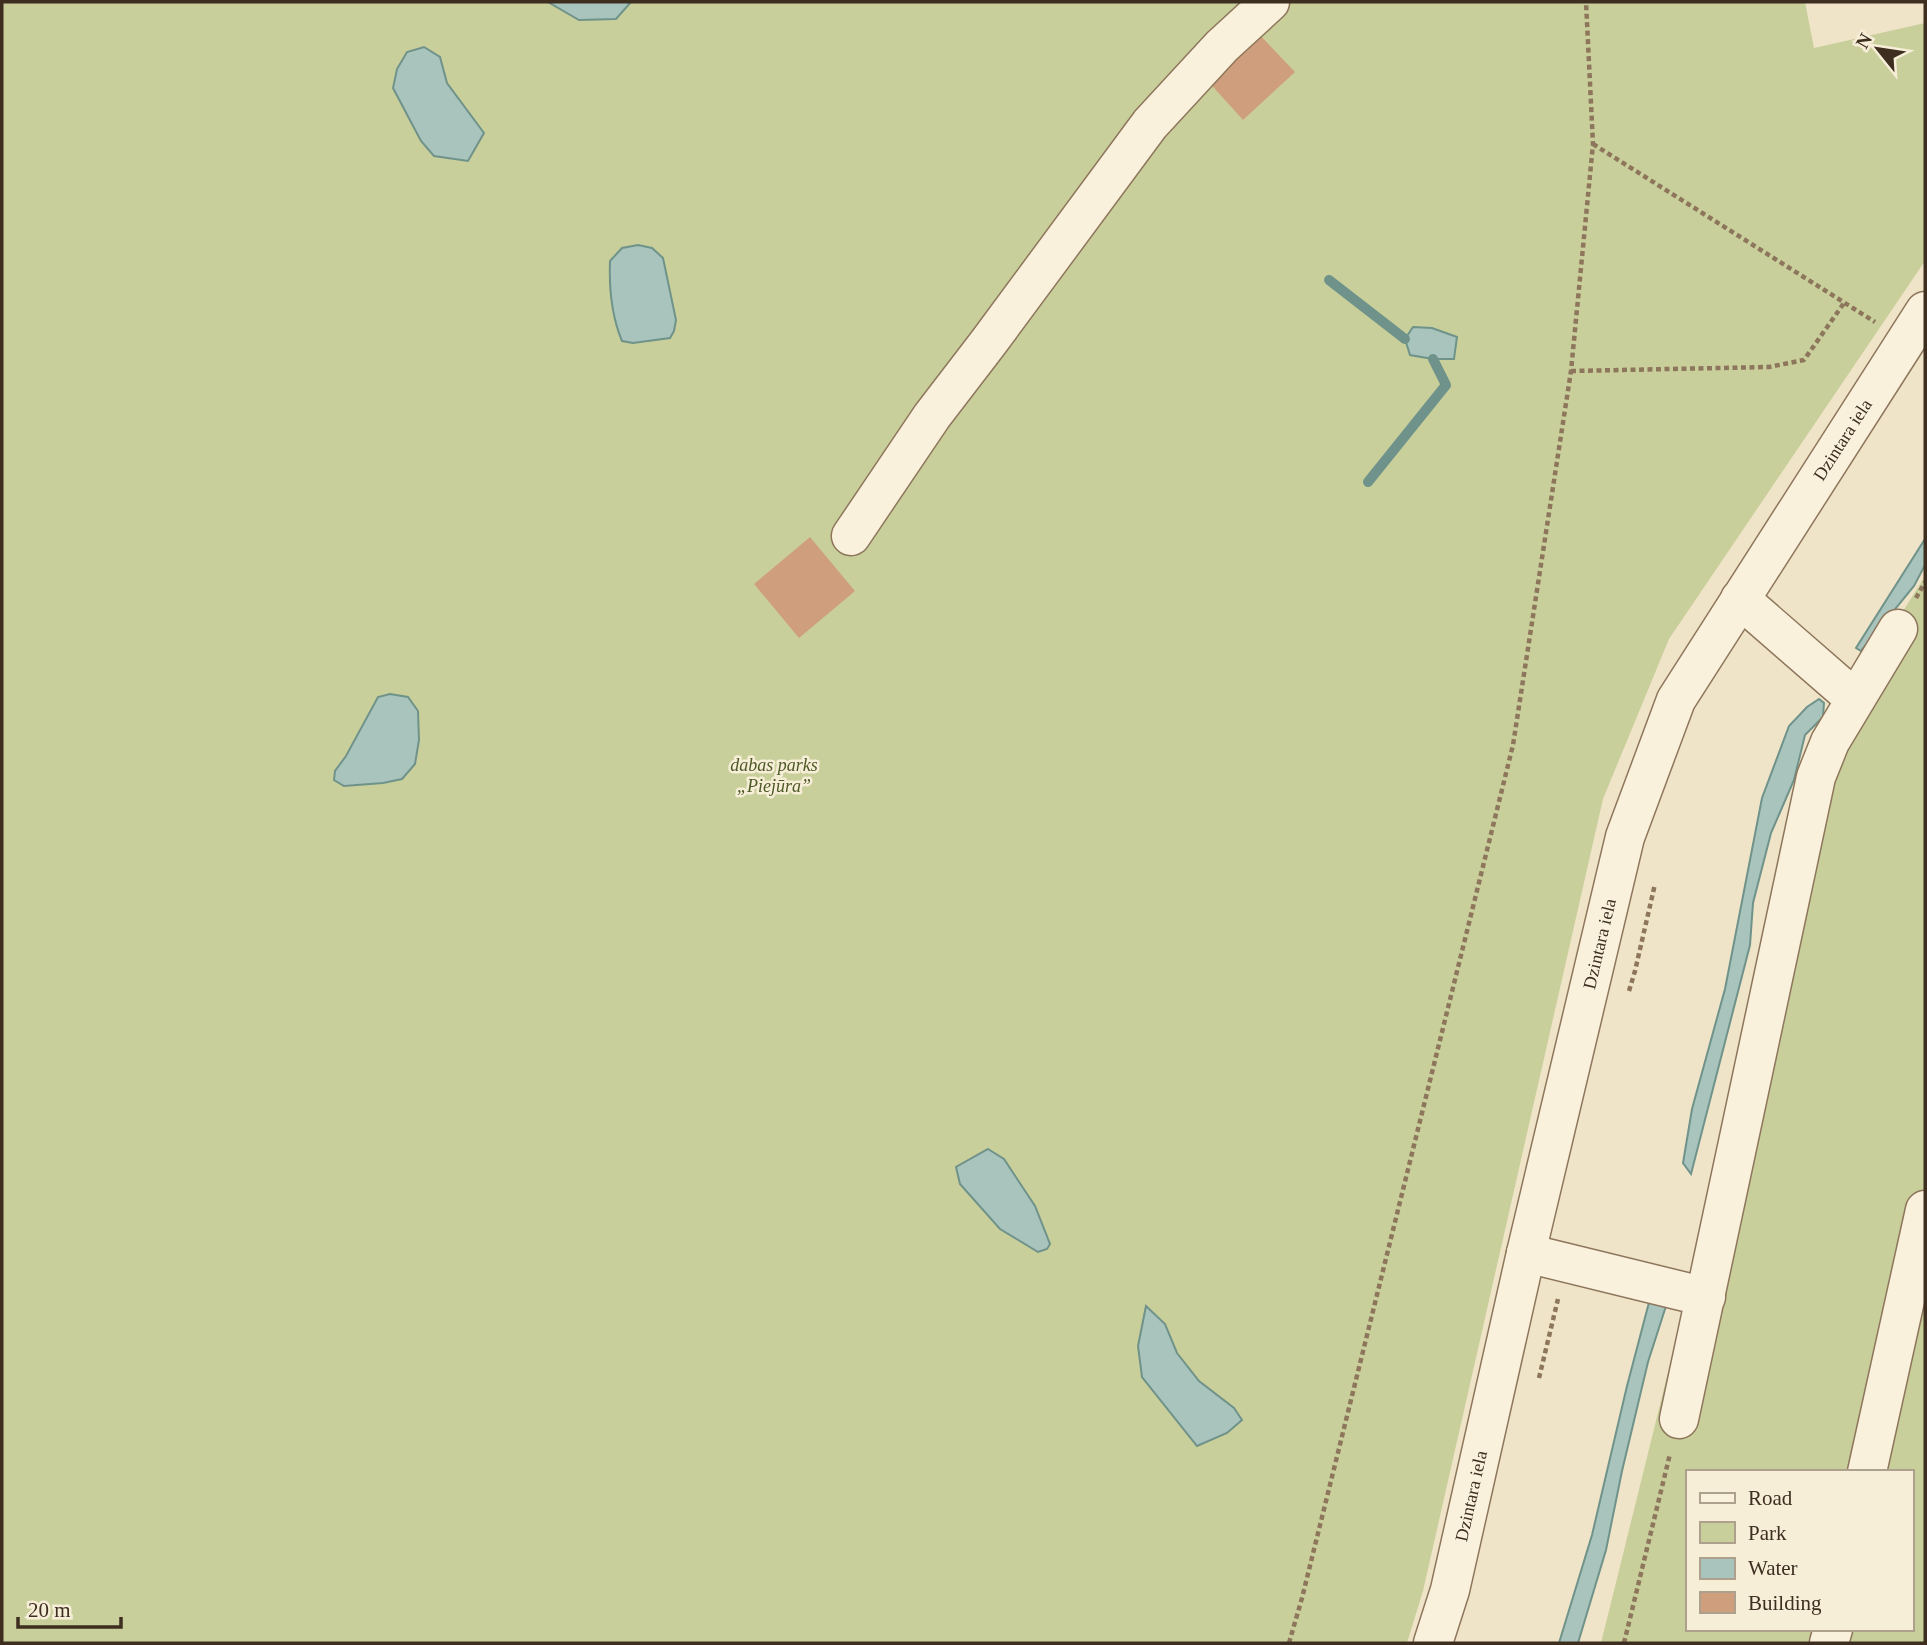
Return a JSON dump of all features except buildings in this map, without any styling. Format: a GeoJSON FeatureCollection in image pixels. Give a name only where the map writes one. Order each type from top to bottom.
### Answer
{"type":"FeatureCollection","features":[{"type":"Feature","properties":{"kind":"street"},"geometry":{"type":"LineString","coordinates":[[851,536],[932,416],[1150,124],[1222,46],[1270,2]]}},
{"type":"Feature","properties":{"kind":"street","name":"Dzintara iela"},"geometry":{"type":"LineString","coordinates":[[1433,1643],[1450,1590],[1526,1253],[1625,837],[1675,700],[1919,335]]}},
{"type":"Feature","properties":{"kind":"street"},"geometry":{"type":"LineString","coordinates":[[1740,599],[1855,699]]}},
{"type":"Feature","properties":{"kind":"street"},"geometry":{"type":"LineString","coordinates":[[1679,1419],[1816,777],[1830,742],[1898,629]]}},
{"type":"Feature","properties":{"kind":"street"},"geometry":{"type":"LineString","coordinates":[[1867,1470],[1925,1210]]}},
{"type":"Feature","properties":{"kind":"street"},"geometry":{"type":"LineString","coordinates":[[1526,1253],[1706,1297]]}},
{"type":"Feature","properties":{"kind":"path"},"geometry":{"type":"LineString","coordinates":[[1289,1643],[1513,745],[1571,371],[1593,144],[1586,2]]}},
{"type":"Feature","properties":{"kind":"path"},"geometry":{"type":"LineString","coordinates":[[1593,144],[1844,302],[1919,335]]}},
{"type":"Feature","properties":{"kind":"path"},"geometry":{"type":"LineString","coordinates":[[1571,371],[1769,367],[1804,360],[1844,302]]}},
{"type":"Feature","properties":{"kind":"path"},"geometry":{"type":"LineString","coordinates":[[1627,996],[1636,971],[1656,878]]}},
{"type":"Feature","properties":{"kind":"path"},"geometry":{"type":"LineString","coordinates":[[1538,1381],[1567,1263]]}},
{"type":"Feature","properties":{"kind":"path"},"geometry":{"type":"LineString","coordinates":[[1624,1643],[1679,1419]]}},
{"type":"Feature","properties":{"kind":"green space","name":"dabas parks „Piejūra”"},"geometry":{"type":"Polygon","coordinates":[[[2,2],[1805,2],[1814,48],[1925,23],[1925,261],[1669,639],[1603,799],[1423,1591],[1407,1643],[2,1643],[2,2]]]}},
{"type":"Feature","properties":{"kind":"green space"},"geometry":{"type":"Polygon","coordinates":[[[1925,576],[1925,1643],[1601,1643],[1826,734],[1925,576]]]}},
{"type":"Feature","properties":{"kind":"water"},"geometry":{"type":"Polygon","coordinates":[[[548,2],[631,2],[616,19],[579,20],[548,2]]]}},
{"type":"Feature","properties":{"kind":"water"},"geometry":{"type":"Polygon","coordinates":[[[424,47],[440,57],[447,83],[484,133],[468,161],[434,156],[421,141],[393,88],[397,69],[407,52],[424,47]]]}},
{"type":"Feature","properties":{"kind":"water"},"geometry":{"type":"Polygon","coordinates":[[[638,245],[652,248],[663,258],[676,320],[670,338],[633,343],[622,341],[612,302],[610,261],[622,248],[638,245]]]}},
{"type":"Feature","properties":{"kind":"water"},"geometry":{"type":"Polygon","coordinates":[[[1413,327],[1432,328],[1457,337],[1454,359],[1410,355],[1405,339],[1413,327]]]}},
{"type":"Feature","properties":{"kind":"water"},"geometry":{"type":"Polygon","coordinates":[[[1925,539],[1925,565],[1914,586],[1861,651],[1856,648],[1925,539]]]}},
{"type":"Feature","properties":{"kind":"water"},"geometry":{"type":"Polygon","coordinates":[[[390,694],[408,697],[418,711],[419,740],[415,764],[402,779],[344,786],[334,780],[335,771],[378,697],[390,694]]]}},
{"type":"Feature","properties":{"kind":"water"},"geometry":{"type":"Polygon","coordinates":[[[1819,699],[1824,703],[1823,717],[1805,735],[1794,780],[1771,833],[1753,903],[1750,945],[1691,1174],[1683,1163],[1692,1109],[1725,989],[1762,798],[1789,726],[1819,699]]]}},
{"type":"Feature","properties":{"kind":"water"},"geometry":{"type":"Polygon","coordinates":[[[988,1149],[1004,1159],[1035,1206],[1050,1244],[1047,1249],[1038,1252],[1000,1229],[960,1184],[956,1167],[988,1149]]]}},
{"type":"Feature","properties":{"kind":"water"},"geometry":{"type":"Polygon","coordinates":[[[1652,1291],[1666,1306],[1648,1362],[1606,1550],[1578,1643],[1559,1643],[1592,1535],[1652,1291]]]}},
{"type":"Feature","properties":{"kind":"water"},"geometry":{"type":"Polygon","coordinates":[[[1146,1306],[1165,1324],[1177,1353],[1199,1381],[1234,1408],[1242,1420],[1227,1433],[1197,1446],[1142,1377],[1138,1346],[1146,1306]]]}},
{"type":"Feature","properties":{"kind":"waterway"},"geometry":{"type":"LineString","coordinates":[[1329,280],[1405,339]]}},
{"type":"Feature","properties":{"kind":"waterway"},"geometry":{"type":"LineString","coordinates":[[1368,482],[1446,385],[1433,359]]}}]}
